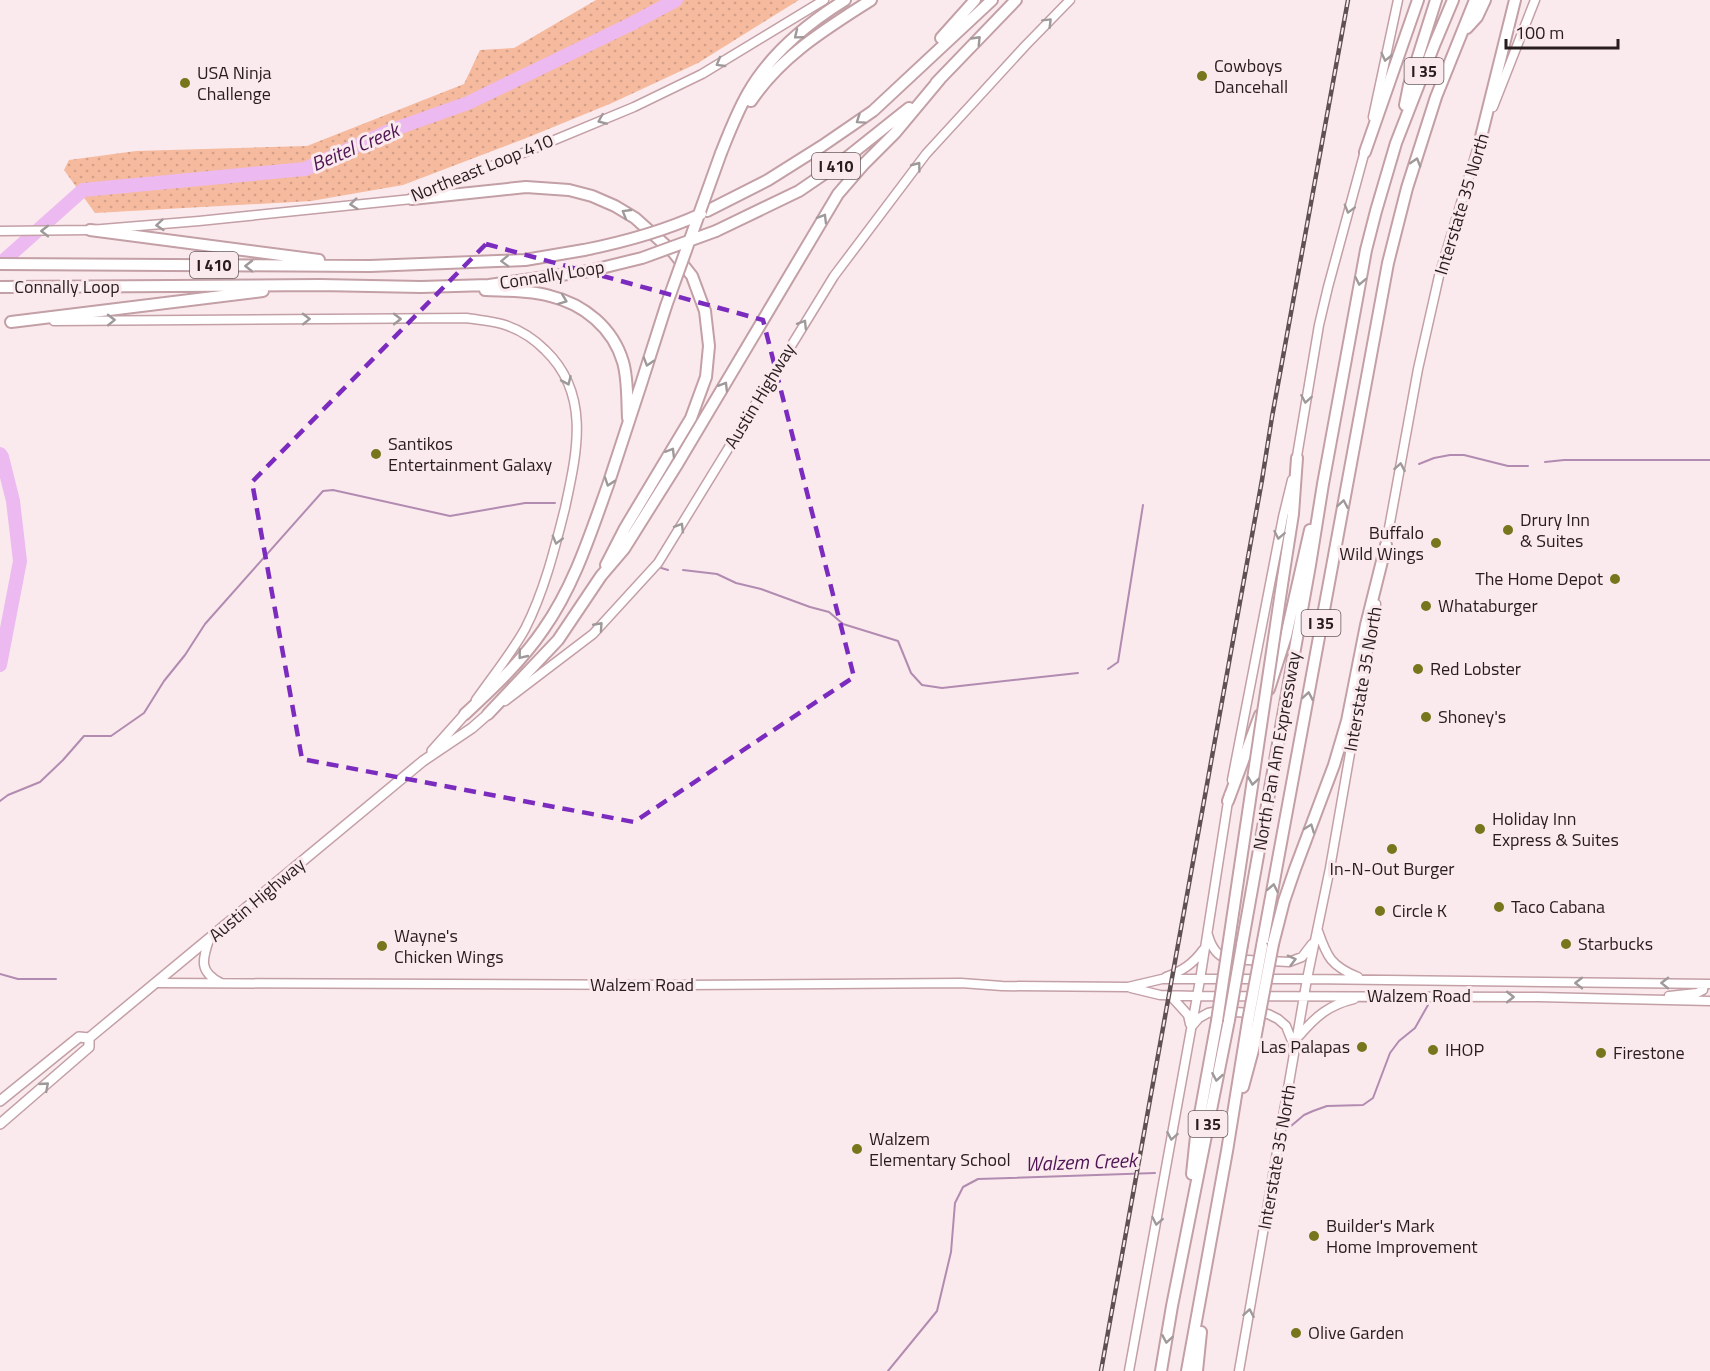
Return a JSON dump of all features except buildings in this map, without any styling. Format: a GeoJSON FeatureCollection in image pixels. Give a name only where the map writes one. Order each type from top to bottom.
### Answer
{"type":"FeatureCollection","features":[{"type":"Feature","properties":{"kind":"highway"},"geometry":{"type":"LineString","coordinates":[[465,714],[506,675],[543,630],[570,586],[590,536],[628,427],[666,306],[721,153],[748,93],[786,45],[845,0]]}},
{"type":"Feature","properties":{"kind":"highway"},"geometry":{"type":"LineString","coordinates":[[729,135],[757,92],[797,49],[872,0]]}},
{"type":"Feature","properties":{"kind":"highway"},"geometry":{"type":"LineString","coordinates":[[904,81],[975,0]]}},
{"type":"Feature","properties":{"kind":"highway","name":"Connally Loop"},"geometry":{"type":"LineString","coordinates":[[0,264],[370,266],[525,260],[618,243],[676,225],[707,211],[768,180],[822,147],[873,111],[992,0]]}},
{"type":"Feature","properties":{"kind":"highway"},"geometry":{"type":"LineString","coordinates":[[1365,152],[1418,0]]}},
{"type":"Feature","properties":{"kind":"highway"},"geometry":{"type":"LineString","coordinates":[[1396,143],[1409,85],[1437,0]]}},
{"type":"Feature","properties":{"kind":"highway","name":"North Pan Am Expressway"},"geometry":{"type":"LineString","coordinates":[[1161,1371],[1223,1020],[1242,945],[1360,279],[1376,211],[1396,143],[1453,0]]}},
{"type":"Feature","properties":{"kind":"highway","name":"North Pan Am Expressway"},"geometry":{"type":"LineString","coordinates":[[1187,1371],[1253,1022],[1262,946],[1388,263],[1401,211],[1436,96],[1475,0]]}},
{"type":"Feature","properties":{"kind":"highway"},"geometry":{"type":"LineString","coordinates":[[1461,35],[1477,17],[1485,0]]}},
{"type":"Feature","properties":{"kind":"highway"},"geometry":{"type":"LineString","coordinates":[[1481,137],[1515,0]]}},
{"type":"Feature","properties":{"kind":"highway","name":"Connally Loop"},"geometry":{"type":"LineString","coordinates":[[0,287],[489,285],[589,271],[642,258],[716,231],[799,191],[840,164],[925,94],[1015,1]]}},
{"type":"Feature","properties":{"kind":"highway"},"geometry":{"type":"LineString","coordinates":[[488,714],[558,640],[601,576],[624,549],[678,463],[838,194],[895,133],[940,79]]}},
{"type":"Feature","properties":{"kind":"highway"},"geometry":{"type":"LineString","coordinates":[[412,199],[526,187],[570,190],[592,196],[635,218],[674,252],[692,276],[705,311],[709,346],[706,377],[691,418],[625,528],[601,576]]}},
{"type":"Feature","properties":{"kind":"highway"},"geometry":{"type":"LineString","coordinates":[[90,230],[370,266]]}},
{"type":"Feature","properties":{"kind":"highway"},"geometry":{"type":"LineString","coordinates":[[5,322],[320,285]]}},
{"type":"Feature","properties":{"kind":"highway"},"geometry":{"type":"LineString","coordinates":[[421,287],[522,292],[550,296],[585,310],[606,331],[623,362],[626,377],[628,427]]}},
{"type":"Feature","properties":{"kind":"highway"},"geometry":{"type":"LineString","coordinates":[[1223,1020],[1227,949],[1293,514],[1297,458]]}},
{"type":"Feature","properties":{"kind":"highway"},"geometry":{"type":"LineString","coordinates":[[1228,801],[1286,636],[1305,550],[1323,484]]}},
{"type":"Feature","properties":{"kind":"highway"},"geometry":{"type":"LineString","coordinates":[[1253,1022],[1284,901],[1342,740],[1356,682],[1366,625],[1386,545]]}},
{"type":"Feature","properties":{"kind":"highway"},"geometry":{"type":"LineString","coordinates":[[1197,1371],[1209,1251]]}},
{"type":"Feature","properties":{"kind":"main road","name":"Northeast Loop 410"},"geometry":{"type":"LineString","coordinates":[[0,231],[90,230],[412,199],[645,102],[702,74],[824,0]]}},
{"type":"Feature","properties":{"kind":"main road","name":"Austin Highway"},"geometry":{"type":"LineString","coordinates":[[0,1124],[43,1089],[88,1047],[89,1038],[156,982],[423,761],[472,728],[593,633],[658,563],[834,276],[926,154],[1070,0]]}},
{"type":"Feature","properties":{"kind":"main road"},"geometry":{"type":"LineString","coordinates":[[1129,1371],[1200,980],[1228,801],[1282,517],[1297,458],[1319,325],[1365,152],[1398,0]]}},
{"type":"Feature","properties":{"kind":"main road","name":"Interstate 35 North"},"geometry":{"type":"LineString","coordinates":[[1239,1371],[1307,979],[1330,868],[1418,369],[1439,276],[1481,137],[1536,0]]}},
{"type":"Feature","properties":{"kind":"main road","name":"Austin Highway"},"geometry":{"type":"LineString","coordinates":[[5,322],[466,318],[503,324],[536,340],[562,369],[576,404],[577,447],[557,543],[540,594],[525,628],[465,714],[423,761]]}},
{"type":"Feature","properties":{"kind":"main road"},"geometry":{"type":"LineString","coordinates":[[1208,933],[1212,946],[1223,958],[1280,962],[1302,957],[1311,946],[1318,930]]}},
{"type":"Feature","properties":{"kind":"main road"},"geometry":{"type":"LineString","coordinates":[[1318,930],[1325,952],[1331,961],[1344,971],[1364,979]]}},
{"type":"Feature","properties":{"kind":"main road"},"geometry":{"type":"LineString","coordinates":[[209,940],[203,959],[204,968],[207,974],[224,984]]}},
{"type":"Feature","properties":{"kind":"main road"},"geometry":{"type":"LineString","coordinates":[[1162,979],[1182,971],[1197,959],[1205,947]]}},
{"type":"Feature","properties":{"kind":"main road","name":"Walzem Road"},"geometry":{"type":"LineString","coordinates":[[1128,987],[1162,979],[1364,979],[1707,984]]}},
{"type":"Feature","properties":{"kind":"main road","name":"Walzem Road"},"geometry":{"type":"LineString","coordinates":[[156,982],[681,986],[961,983],[1002,986],[1128,987],[1160,994],[1197,996],[1538,997],[1710,1001]]}},
{"type":"Feature","properties":{"kind":"main road"},"geometry":{"type":"LineString","coordinates":[[1642,1000],[1697,993],[1707,984]]}},
{"type":"Feature","properties":{"kind":"main road"},"geometry":{"type":"LineString","coordinates":[[1170,995],[1188,1015],[1191,1026]]}},
{"type":"Feature","properties":{"kind":"main road"},"geometry":{"type":"LineString","coordinates":[[1297,1039],[1311,1023],[1334,1005],[1366,996]]}},
{"type":"Feature","properties":{"kind":"main road"},"geometry":{"type":"LineString","coordinates":[[1191,1026],[1199,1018],[1218,1011],[1268,1014],[1286,1026],[1295,1050]]}},
{"type":"Feature","properties":{"kind":"main road","name":"Austin Highway"},"geometry":{"type":"LineString","coordinates":[[2,1098],[79,1037],[89,1038]]}},
{"type":"Feature","properties":{"kind":"highlighted area"},"geometry":{"type":"Polygon","coordinates":[[[486,244],[763,320],[854,677],[634,822],[302,759],[252,482],[486,244]]]}},
{"type":"Feature","properties":{"kind":"shaded area"},"geometry":{"type":"Polygon","coordinates":[[[596,0],[799,0],[698,63],[612,103],[403,185],[311,201],[95,213],[64,170],[69,160],[136,151],[307,146],[464,84],[480,50],[514,48],[596,0]]]}},
{"type":"Feature","properties":{"kind":"waterway","name":"Beitel Creek"},"geometry":{"type":"LineString","coordinates":[[0,264],[83,190],[305,169],[389,131],[468,103],[676,0]]}},
{"type":"Feature","properties":{"kind":"waterway","name":"Beitel Creek"},"geometry":{"type":"LineString","coordinates":[[0,454],[13,501],[20,561],[0,665]]}},
{"type":"Feature","properties":{"kind":"waterway"},"geometry":{"type":"LineString","coordinates":[[1419,464],[1434,458],[1464,455],[1508,466],[1528,466]]}},
{"type":"Feature","properties":{"kind":"waterway"},"geometry":{"type":"LineString","coordinates":[[1545,462],[1710,460]]}},
{"type":"Feature","properties":{"kind":"waterway"},"geometry":{"type":"LineString","coordinates":[[0,801],[8,795],[40,782],[84,736],[111,736],[144,713],[205,624],[323,491],[333,490],[450,516],[525,503],[555,503]]}},
{"type":"Feature","properties":{"kind":"waterway"},"geometry":{"type":"LineString","coordinates":[[1108,669],[1118,662],[1143,505]]}},
{"type":"Feature","properties":{"kind":"waterway"},"geometry":{"type":"LineString","coordinates":[[658,567],[668,570]]}},
{"type":"Feature","properties":{"kind":"waterway"},"geometry":{"type":"LineString","coordinates":[[683,570],[717,574],[736,583],[829,612],[843,624],[898,641],[911,673],[922,685],[942,688],[1078,673]]}},
{"type":"Feature","properties":{"kind":"waterway"},"geometry":{"type":"LineString","coordinates":[[0,974],[18,979],[56,979]]}},
{"type":"Feature","properties":{"kind":"waterway","name":"Walzem Creek"},"geometry":{"type":"LineString","coordinates":[[1291,1126],[1304,1115],[1327,1106],[1363,1105],[1373,1098],[1390,1053],[1399,1041],[1415,1028],[1428,1005]]}},
{"type":"Feature","properties":{"kind":"waterway","name":"Walzem Creek"},"geometry":{"type":"LineString","coordinates":[[888,1371],[937,1311],[951,1252],[955,1203],[963,1187],[978,1179],[1155,1173]]}},
{"type":"Feature","properties":{"kind":"railway"},"geometry":{"type":"LineString","coordinates":[[1101,1371],[1348,0]]}},
{"type":"Feature","properties":{"kind":"place","name":"Cowboys Dancehall"},"geometry":{"type":"Point","coordinates":[1202,76]}},
{"type":"Feature","properties":{"kind":"place","name":"USA Ninja Challenge"},"geometry":{"type":"Point","coordinates":[185,83]}},
{"type":"Feature","properties":{"kind":"place","name":"Santikos Entertainment Galaxy"},"geometry":{"type":"Point","coordinates":[376,454]}},
{"type":"Feature","properties":{"kind":"place","name":"Drury Inn & Suites"},"geometry":{"type":"Point","coordinates":[1508,530]}},
{"type":"Feature","properties":{"kind":"place","name":"Buffalo Wild Wings"},"geometry":{"type":"Point","coordinates":[1436,543]}},
{"type":"Feature","properties":{"kind":"place","name":"The Home Depot"},"geometry":{"type":"Point","coordinates":[1615,579]}},
{"type":"Feature","properties":{"kind":"place","name":"Whataburger"},"geometry":{"type":"Point","coordinates":[1426,606]}},
{"type":"Feature","properties":{"kind":"place","name":"Red Lobster"},"geometry":{"type":"Point","coordinates":[1418,669]}},
{"type":"Feature","properties":{"kind":"place","name":"Shoney's"},"geometry":{"type":"Point","coordinates":[1426,717]}},
{"type":"Feature","properties":{"kind":"place","name":"Holiday Inn Express & Suites"},"geometry":{"type":"Point","coordinates":[1480,829]}},
{"type":"Feature","properties":{"kind":"place","name":"In-N-Out Burger"},"geometry":{"type":"Point","coordinates":[1392,849]}},
{"type":"Feature","properties":{"kind":"place","name":"Taco Cabana"},"geometry":{"type":"Point","coordinates":[1499,907]}},
{"type":"Feature","properties":{"kind":"place","name":"Circle K"},"geometry":{"type":"Point","coordinates":[1380,911]}},
{"type":"Feature","properties":{"kind":"place","name":"Starbucks"},"geometry":{"type":"Point","coordinates":[1566,944]}},
{"type":"Feature","properties":{"kind":"place","name":"Wayne's Chicken Wings"},"geometry":{"type":"Point","coordinates":[382,946]}},
{"type":"Feature","properties":{"kind":"place","name":"Las Palapas"},"geometry":{"type":"Point","coordinates":[1362,1047]}},
{"type":"Feature","properties":{"kind":"place","name":"IHOP"},"geometry":{"type":"Point","coordinates":[1433,1050]}},
{"type":"Feature","properties":{"kind":"place","name":"Firestone"},"geometry":{"type":"Point","coordinates":[1601,1053]}},
{"type":"Feature","properties":{"kind":"place","name":"Walzem Elementary School"},"geometry":{"type":"Point","coordinates":[857,1149]}},
{"type":"Feature","properties":{"kind":"place","name":"Builder's Mark Home Improvement"},"geometry":{"type":"Point","coordinates":[1314,1236]}},
{"type":"Feature","properties":{"kind":"place","name":"Olive Garden"},"geometry":{"type":"Point","coordinates":[1296,1333]}}]}
